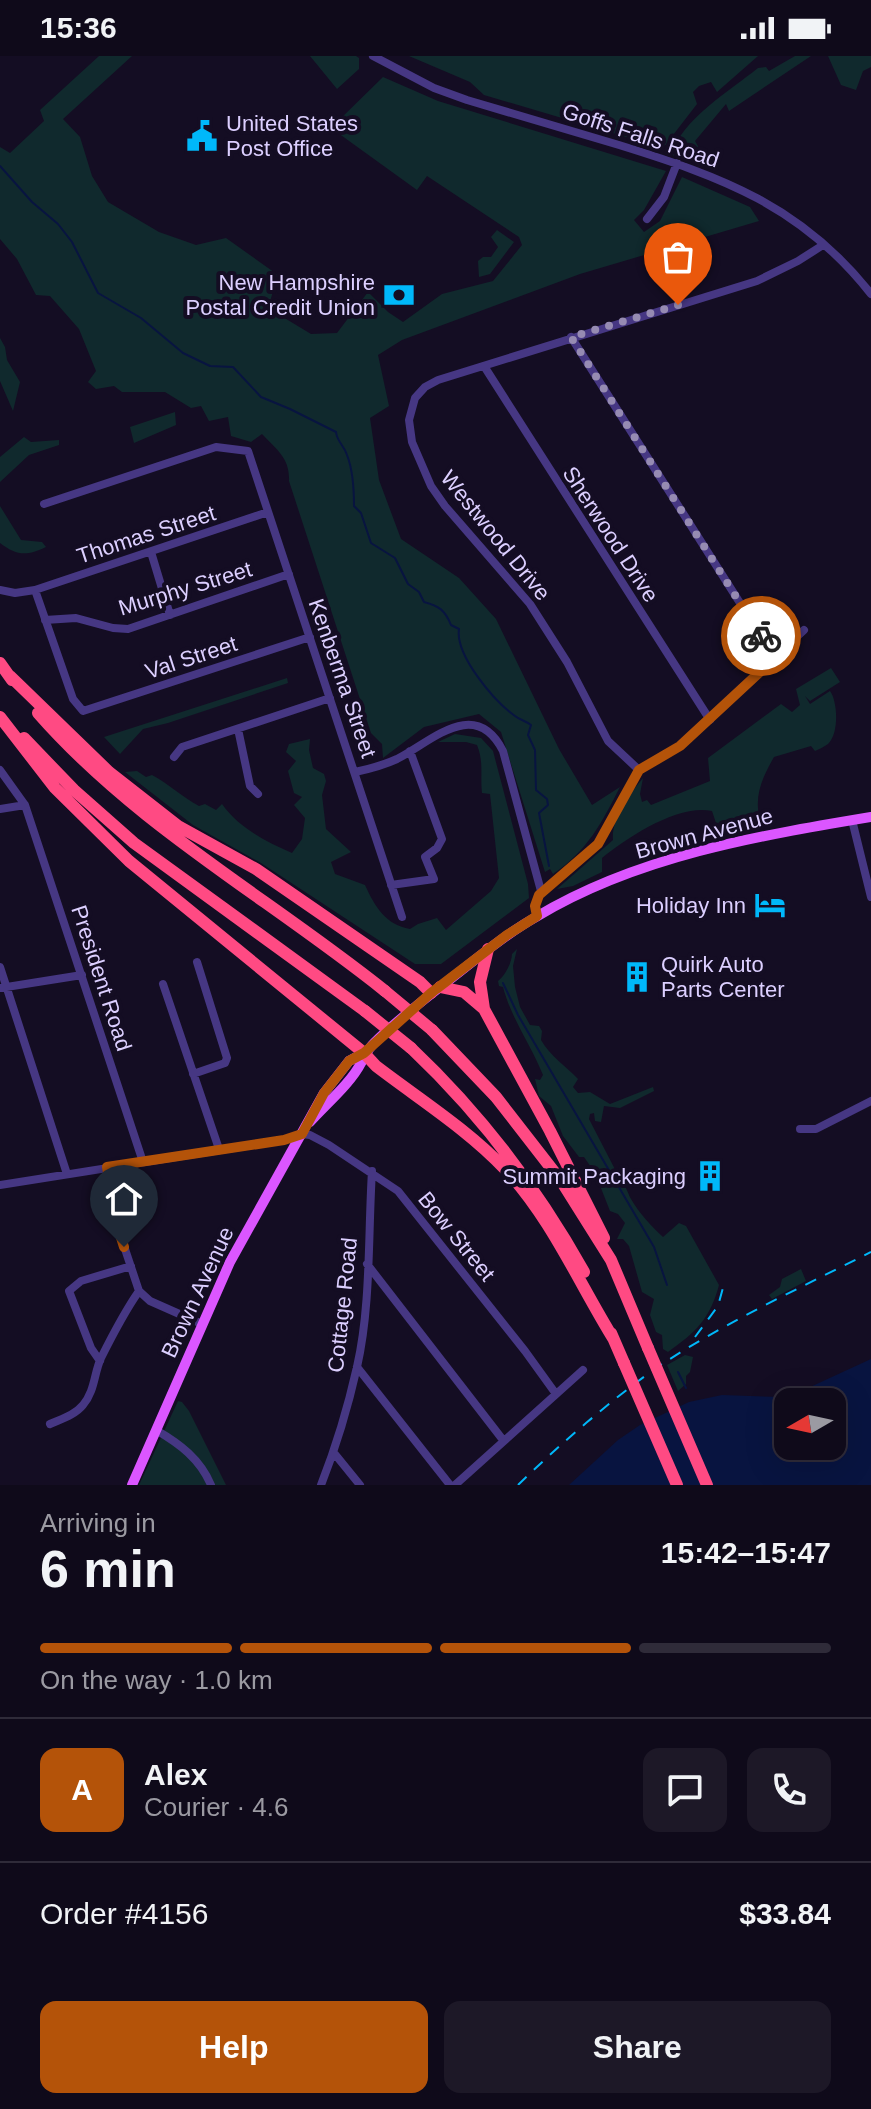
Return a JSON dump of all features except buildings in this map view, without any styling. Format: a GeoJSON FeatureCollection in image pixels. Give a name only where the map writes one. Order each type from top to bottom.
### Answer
{"type":"FeatureCollection","features":[{"type":"Feature","properties":{"kind":"highway"},"geometry":{"type":"LineString","coordinates":[[0,663],[23,696],[64,741],[137,809],[347,960],[432,1030],[465,1062],[519,1124],[562,1182],[611,1260]]}},
{"type":"Feature","properties":{"kind":"highway"},"geometry":{"type":"LineString","coordinates":[[10,676],[109,772],[178,826],[278,883],[420,982],[436,990],[464,992],[484,1009]]}},
{"type":"Feature","properties":{"kind":"highway"},"geometry":{"type":"LineString","coordinates":[[0,715],[74,790],[134,843],[365,1011],[411,1048],[462,1098],[536,1191],[585,1273],[677,1485]]}},
{"type":"Feature","properties":{"kind":"highway"},"geometry":{"type":"LineString","coordinates":[[0,715],[55,788],[129,861],[507,1170],[555,1238],[613,1338]]}},
{"type":"Feature","properties":{"kind":"highway"},"geometry":{"type":"LineString","coordinates":[[488,949],[480,982],[484,1009],[599,1225],[707,1485]]}},
{"type":"Feature","properties":{"kind":"main road","name":"Brown Avenue"},"geometry":{"type":"LineString","coordinates":[[132,1485],[230,1262],[332,1082],[349,1061],[364,1053],[488,949],[537,916],[592,889],[679,857],[754,837],[871,817]]}},
{"type":"Feature","properties":{"kind":"street","name":"Goffs Falls Road"},"geometry":{"type":"LineString","coordinates":[[373,56],[467,100],[677,163],[729,183],[766,201],[802,226],[871,294]]}},
{"type":"Feature","properties":{"kind":"street"},"geometry":{"type":"LineString","coordinates":[[647,219],[664,197],[677,163]]}},
{"type":"Feature","properties":{"kind":"street","name":"Westwood Drive"},"geometry":{"type":"LineString","coordinates":[[639,770],[608,741],[547,628],[515,584],[439,498],[417,457],[409,428],[415,398],[425,387],[438,380],[757,281],[823,245]]}},
{"type":"Feature","properties":{"kind":"street"},"geometry":{"type":"LineString","coordinates":[[571,337],[775,658]]}},
{"type":"Feature","properties":{"kind":"street","name":"Sherwood Drive"},"geometry":{"type":"LineString","coordinates":[[484,366],[710,720]]}},
{"type":"Feature","properties":{"kind":"street","name":"Kenberma Street"},"geometry":{"type":"LineString","coordinates":[[44,504],[216,447],[248,451],[402,917]]}},
{"type":"Feature","properties":{"kind":"street","name":"Thomas Street"},"geometry":{"type":"LineString","coordinates":[[0,590],[15,593],[35,590],[268,512]]}},
{"type":"Feature","properties":{"kind":"street"},"geometry":{"type":"LineString","coordinates":[[151,552],[170,615]]}},
{"type":"Feature","properties":{"kind":"street","name":"Murphy Street"},"geometry":{"type":"LineString","coordinates":[[45,620],[84,619],[120,629],[135,627],[289,574]]}},
{"type":"Feature","properties":{"kind":"street"},"geometry":{"type":"LineString","coordinates":[[35,590],[45,620]]}},
{"type":"Feature","properties":{"kind":"street","name":"Val Street"},"geometry":{"type":"LineString","coordinates":[[45,620],[73,699],[83,711],[310,637]]}},
{"type":"Feature","properties":{"kind":"street"},"geometry":{"type":"LineString","coordinates":[[537,916],[536,899],[541,891],[598,844],[639,770],[669,755],[804,630]]}},
{"type":"Feature","properties":{"kind":"street"},"geometry":{"type":"LineString","coordinates":[[174,757],[182,747],[330,698]]}},
{"type":"Feature","properties":{"kind":"street"},"geometry":{"type":"LineString","coordinates":[[355,772],[384,764],[444,730],[458,725],[478,728],[495,739],[506,760],[541,891]]}},
{"type":"Feature","properties":{"kind":"street"},"geometry":{"type":"LineString","coordinates":[[238,729],[250,786],[258,794]]}},
{"type":"Feature","properties":{"kind":"street"},"geometry":{"type":"LineString","coordinates":[[391,885],[434,879],[425,857],[437,848],[442,839],[410,751]]}},
{"type":"Feature","properties":{"kind":"street","name":"President Road"},"geometry":{"type":"LineString","coordinates":[[0,770],[25,805],[143,1162]]}},
{"type":"Feature","properties":{"kind":"street"},"geometry":{"type":"LineString","coordinates":[[0,809],[25,805]]}},
{"type":"Feature","properties":{"kind":"street"},"geometry":{"type":"LineString","coordinates":[[852,820],[871,897]]}},
{"type":"Feature","properties":{"kind":"street"},"geometry":{"type":"LineString","coordinates":[[193,1074],[225,1063],[227,1058],[197,962]]}},
{"type":"Feature","properties":{"kind":"street"},"geometry":{"type":"LineString","coordinates":[[0,967],[3,988],[67,1174]]}},
{"type":"Feature","properties":{"kind":"street"},"geometry":{"type":"LineString","coordinates":[[3,988],[82,975]]}},
{"type":"Feature","properties":{"kind":"street"},"geometry":{"type":"LineString","coordinates":[[163,984],[219,1149]]}},
{"type":"Feature","properties":{"kind":"street"},"geometry":{"type":"LineString","coordinates":[[800,1129],[816,1129],[871,1101]]}},
{"type":"Feature","properties":{"kind":"street"},"geometry":{"type":"LineString","coordinates":[[0,1185],[302,1134]]}},
{"type":"Feature","properties":{"kind":"street","name":"Bow Street"},"geometry":{"type":"LineString","coordinates":[[302,1134],[315,1137],[372,1171],[398,1191],[556,1394]]}},
{"type":"Feature","properties":{"kind":"street"},"geometry":{"type":"LineString","coordinates":[[107,1167],[117,1225],[139,1291],[150,1301],[202,1324]]}},
{"type":"Feature","properties":{"kind":"street","name":"Cottage Road"},"geometry":{"type":"LineString","coordinates":[[321,1485],[334,1453],[357,1367],[372,1171]]}},
{"type":"Feature","properties":{"kind":"street"},"geometry":{"type":"LineString","coordinates":[[367,1264],[503,1440]]}},
{"type":"Feature","properties":{"kind":"street"},"geometry":{"type":"LineString","coordinates":[[100,1361],[85,1334],[69,1291],[81,1281],[131,1266]]}},
{"type":"Feature","properties":{"kind":"street"},"geometry":{"type":"LineString","coordinates":[[50,1424],[73,1413],[85,1403],[100,1361],[139,1291]]}},
{"type":"Feature","properties":{"kind":"street"},"geometry":{"type":"LineString","coordinates":[[357,1367],[453,1485],[583,1370]]}},
{"type":"Feature","properties":{"kind":"street"},"geometry":{"type":"LineString","coordinates":[[156,1430],[187,1450],[202,1467],[211,1485]]}},
{"type":"Feature","properties":{"kind":"street"},"geometry":{"type":"LineString","coordinates":[[334,1453],[360,1485]]}},
{"type":"Feature","properties":{"kind":"green space"},"geometry":{"type":"Polygon","coordinates":[[[99,56],[132,56],[63,119],[80,137],[92,176],[108,202],[159,232],[196,245],[226,238],[278,275],[268,308],[311,334],[337,333],[368,292],[403,322],[442,294],[493,281],[522,245],[519,237],[427,176],[417,190],[338,133],[334,125],[383,77],[438,101],[666,171],[644,210],[634,220],[644,232],[660,221],[682,177],[750,207],[759,221],[580,274],[402,340],[378,355],[389,406],[370,418],[379,480],[401,539],[459,578],[496,619],[559,749],[592,805],[620,787],[585,846],[553,874],[550,869],[545,872],[501,732],[479,714],[424,727],[383,758],[382,744],[371,733],[289,481],[285,460],[277,450],[262,434],[251,442],[231,436],[228,417],[209,421],[201,406],[191,408],[165,392],[122,392],[114,386],[96,389],[88,382],[96,371],[79,329],[50,296],[36,295],[17,259],[0,239],[0,147],[10,153],[44,121],[40,110],[99,56]]]}},
{"type":"Feature","properties":{"kind":"green space"},"geometry":{"type":"Polygon","coordinates":[[[310,56],[356,56],[359,58],[359,69],[337,89],[310,56]]]}},
{"type":"Feature","properties":{"kind":"green space"},"geometry":{"type":"Polygon","coordinates":[[[409,56],[758,56],[717,92],[711,82],[699,86],[693,92],[697,104],[663,148],[484,95],[470,82],[409,56]]]}},
{"type":"Feature","properties":{"kind":"green space"},"geometry":{"type":"Polygon","coordinates":[[[795,56],[811,56],[729,111],[726,104],[695,141],[699,148],[695,154],[684,159],[672,155],[685,130],[721,96],[758,68],[766,67],[769,71],[795,56]]]}},
{"type":"Feature","properties":{"kind":"green space"},"geometry":{"type":"Polygon","coordinates":[[[828,56],[871,56],[871,67],[863,71],[856,90],[841,85],[828,56]]]}},
{"type":"Feature","properties":{"kind":"green space"},"geometry":{"type":"Polygon","coordinates":[[[497,230],[514,242],[490,274],[479,277],[478,261],[491,257],[498,247],[491,237],[497,230]]]}},
{"type":"Feature","properties":{"kind":"green space"},"geometry":{"type":"Polygon","coordinates":[[[0,338],[7,360],[20,382],[13,411],[0,381],[0,338]]]}},
{"type":"Feature","properties":{"kind":"green space"},"geometry":{"type":"Polygon","coordinates":[[[175,412],[176,425],[134,443],[130,427],[175,412]]]}},
{"type":"Feature","properties":{"kind":"green space"},"geometry":{"type":"Polygon","coordinates":[[[24,437],[31,442],[59,440],[59,445],[29,455],[0,482],[0,457],[24,437]]]}},
{"type":"Feature","properties":{"kind":"green space"},"geometry":{"type":"Polygon","coordinates":[[[0,506],[21,540],[42,542],[46,547],[22,553],[0,543],[0,506]]]}},
{"type":"Feature","properties":{"kind":"green space"},"geometry":{"type":"Polygon","coordinates":[[[831,668],[840,682],[810,701],[805,696],[810,704],[830,691],[836,718],[832,739],[815,751],[811,746],[774,757],[760,789],[758,806],[761,824],[725,832],[716,823],[712,811],[684,812],[639,832],[602,858],[602,872],[573,886],[557,889],[613,840],[618,815],[643,778],[642,802],[647,800],[651,805],[710,781],[708,758],[781,704],[792,712],[800,705],[796,689],[831,668]]]}},
{"type":"Feature","properties":{"kind":"green space"},"geometry":{"type":"Polygon","coordinates":[[[287,678],[288,683],[143,729],[120,754],[104,737],[287,678]]]}},
{"type":"Feature","properties":{"kind":"green space"},"geometry":{"type":"Polygon","coordinates":[[[455,734],[481,738],[493,751],[529,898],[441,964],[415,964],[261,863],[193,825],[125,772],[137,771],[146,777],[152,775],[199,806],[205,804],[216,810],[222,804],[244,827],[292,853],[302,839],[305,818],[294,805],[302,797],[294,793],[288,771],[296,761],[286,752],[289,744],[310,739],[313,768],[324,774],[326,781],[322,795],[326,829],[351,852],[331,862],[335,874],[365,885],[377,908],[394,924],[410,929],[437,918],[446,930],[491,891],[499,878],[490,794],[482,793],[477,745],[438,742],[455,734]]]}},
{"type":"Feature","properties":{"kind":"green space"},"geometry":{"type":"Polygon","coordinates":[[[517,949],[513,966],[520,1007],[530,1025],[539,1026],[541,1040],[549,1051],[578,1079],[573,1087],[578,1093],[590,1092],[610,1104],[653,1087],[654,1091],[620,1108],[604,1106],[601,1122],[595,1121],[594,1113],[590,1114],[589,1119],[642,1215],[663,1237],[679,1223],[686,1226],[719,1285],[701,1324],[668,1352],[663,1349],[662,1335],[656,1332],[650,1315],[654,1299],[642,1292],[629,1246],[623,1239],[617,1239],[625,1223],[618,1214],[610,1211],[595,1173],[563,1136],[551,1106],[539,1096],[535,1079],[540,1080],[543,1075],[498,981],[517,949]]]}},
{"type":"Feature","properties":{"kind":"green space"},"geometry":{"type":"Polygon","coordinates":[[[801,1269],[806,1281],[772,1299],[769,1295],[780,1287],[782,1279],[801,1269]]]}},
{"type":"Feature","properties":{"kind":"green space"},"geometry":{"type":"Polygon","coordinates":[[[685,1355],[693,1357],[686,1384],[678,1391],[667,1365],[685,1355]]]}},
{"type":"Feature","properties":{"kind":"green space"},"geometry":{"type":"Polygon","coordinates":[[[178,1401],[189,1411],[226,1485],[139,1485],[178,1401]]]}},
{"type":"Feature","properties":{"kind":"shaded area"},"geometry":{"type":"Polygon","coordinates":[[[871,1359],[871,1485],[569,1485],[618,1440],[640,1425],[689,1402],[722,1395],[774,1397],[774,1460],[846,1460],[846,1388],[808,1388],[871,1359]]]}},
{"type":"Feature","properties":{"kind":"waterway"},"geometry":{"type":"LineString","coordinates":[[0,166],[72,242],[98,293],[141,318],[183,353],[210,366],[233,367],[261,397],[336,432],[351,467],[354,506],[361,513],[371,543],[395,558],[408,584],[419,592],[424,602],[441,609],[451,625],[459,629],[463,651],[478,677],[506,709],[531,725],[528,735],[535,750],[536,790],[547,799],[548,805],[539,813],[549,866]]}},
{"type":"Feature","properties":{"kind":"waterway"},"geometry":{"type":"LineString","coordinates":[[503,983],[518,1015],[654,1247],[667,1285]]}},
{"type":"Feature","properties":{"kind":"waterway"},"geometry":{"type":"LineString","coordinates":[[678,1372],[686,1388]]}},
{"type":"Feature","properties":{"kind":"railway"},"geometry":{"type":"LineString","coordinates":[[518,1485],[586,1423],[659,1366],[737,1320],[871,1252]]}},
{"type":"Feature","properties":{"kind":"railway"},"geometry":{"type":"LineString","coordinates":[[695,1337],[718,1306],[724,1284]]}},
{"type":"Feature","properties":{"kind":"way so far"},"geometry":{"type":"LineString","coordinates":[[678,305],[571,337],[761,636]]}},
{"type":"Feature","properties":{"kind":"place","name":"United States Post Office"},"geometry":{"type":"Point","coordinates":[202,136]}},
{"type":"Feature","properties":{"kind":"place","name":"New Hampshire Postal Credit Union"},"geometry":{"type":"Point","coordinates":[399,295]}},
{"type":"Feature","properties":{"kind":"place","name":"Holiday Inn"},"geometry":{"type":"Point","coordinates":[770,905]}},
{"type":"Feature","properties":{"kind":"place","name":"Quirk Auto Parts Center"},"geometry":{"type":"Point","coordinates":[637,977]}},
{"type":"Feature","properties":{"kind":"place","name":"Summit Packaging"},"geometry":{"type":"Point","coordinates":[710,1176]}},
{"type":"Feature","properties":{"kind":"route"},"geometry":{"type":"LineString","coordinates":[[124,1247],[107,1167],[284,1140],[302,1134],[324,1093],[349,1061],[364,1053],[431,993],[537,916],[536,899],[541,891],[598,844],[639,770],[680,746],[775,658],[761,636]]}}]}
